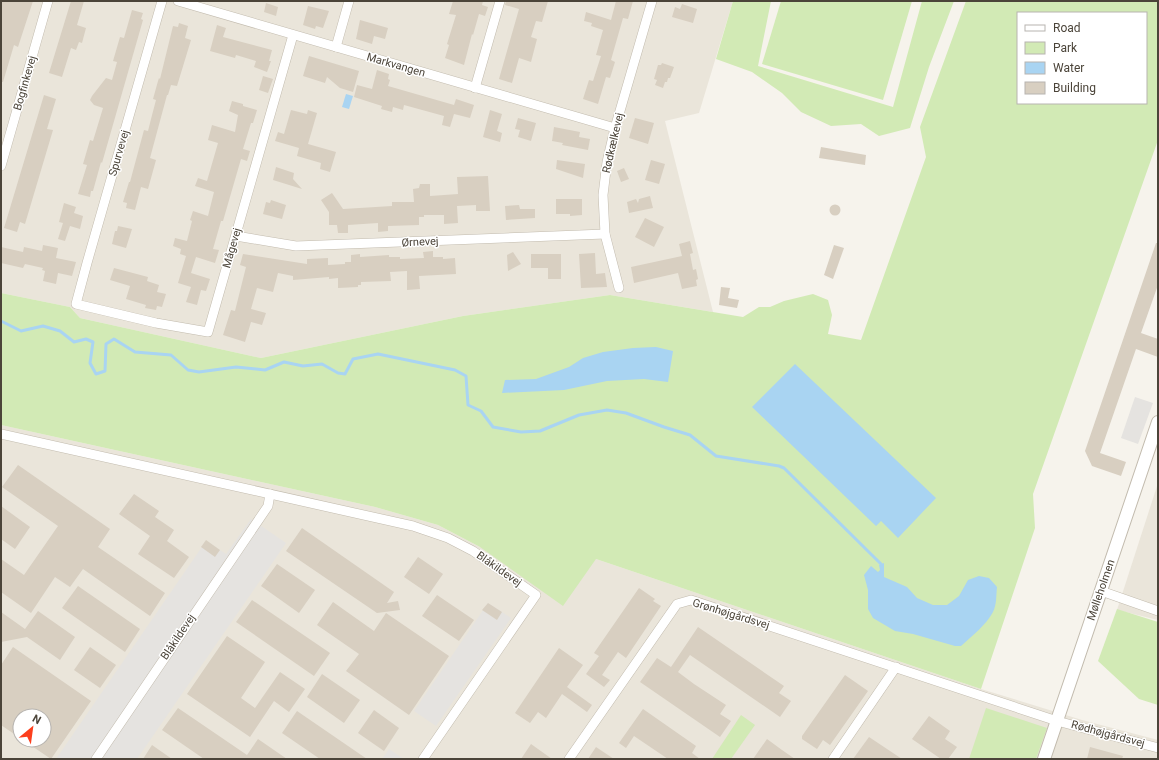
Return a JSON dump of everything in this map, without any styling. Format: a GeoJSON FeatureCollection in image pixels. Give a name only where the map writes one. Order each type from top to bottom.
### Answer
{"type":"FeatureCollection","features":[{"type":"Feature","properties":{"kind":"street","name":"Bogfinkevej"},"geometry":{"type":"LineString","coordinates":[[1,165],[48,1]]}},
{"type":"Feature","properties":{"kind":"street","name":"Spurvevej"},"geometry":{"type":"LineString","coordinates":[[76,304],[162,1]]}},
{"type":"Feature","properties":{"kind":"street","name":"Markvangen"},"geometry":{"type":"LineString","coordinates":[[178,1],[197,4],[293,35],[615,128]]}},
{"type":"Feature","properties":{"kind":"street"},"geometry":{"type":"LineString","coordinates":[[336,47],[349,1]]}},
{"type":"Feature","properties":{"kind":"street"},"geometry":{"type":"LineString","coordinates":[[475,88],[500,1]]}},
{"type":"Feature","properties":{"kind":"street","name":"Rødkælkevej"},"geometry":{"type":"LineString","coordinates":[[619,288],[605,234],[603,195],[607,162],[615,128],[652,1]]}},
{"type":"Feature","properties":{"kind":"street","name":"Mågevej"},"geometry":{"type":"LineString","coordinates":[[76,304],[156,323],[208,332],[293,35]]}},
{"type":"Feature","properties":{"kind":"street","name":"Ørnevej"},"geometry":{"type":"LineString","coordinates":[[236,236],[296,246],[605,234]]}},
{"type":"Feature","properties":{"kind":"street","name":"Mølleholmen"},"geometry":{"type":"LineString","coordinates":[[1044,759],[1158,422]]}},
{"type":"Feature","properties":{"kind":"street","name":"Blåkildevej"},"geometry":{"type":"LineString","coordinates":[[1,434],[413,526],[448,538],[473,551],[536,595],[423,759]]}},
{"type":"Feature","properties":{"kind":"street","name":"Blåkildevej"},"geometry":{"type":"LineString","coordinates":[[96,759],[268,506],[270,494]]}},
{"type":"Feature","properties":{"kind":"street"},"geometry":{"type":"LineString","coordinates":[[1101,591],[1158,611]]}},
{"type":"Feature","properties":{"kind":"street","name":"Grønhøjgårdsvej"},"geometry":{"type":"LineString","coordinates":[[569,759],[676,604],[691,600],[1057,721]]}},
{"type":"Feature","properties":{"kind":"street"},"geometry":{"type":"LineString","coordinates":[[833,759],[896,667]]}},
{"type":"Feature","properties":{"kind":"street","name":"Rødhøjgårdsvej"},"geometry":{"type":"LineString","coordinates":[[1057,721],[1158,748]]}},
{"type":"Feature","properties":{"kind":"shaded area"},"geometry":{"type":"Polygon","coordinates":[[[1,1],[733,1],[699,113],[665,121],[713,312],[610,295],[463,316],[261,358],[80,318],[70,307],[1,293],[1,1]]]}},
{"type":"Feature","properties":{"kind":"shaded area"},"geometry":{"type":"Polygon","coordinates":[[[1135,397],[1153,403],[1138,444],[1121,438],[1135,397]]]}},
{"type":"Feature","properties":{"kind":"shaded area"},"geometry":{"type":"Polygon","coordinates":[[[1,425],[375,507],[438,525],[480,547],[596,559],[981,689],[1082,720],[1158,740],[1158,759],[1,759],[1,425]]]}},
{"type":"Feature","properties":{"kind":"shaded area"},"geometry":{"type":"Polygon","coordinates":[[[1158,483],[1158,620],[1117,610],[1158,483]]]}},
{"type":"Feature","properties":{"kind":"shaded area"},"geometry":{"type":"Polygon","coordinates":[[[251,519],[286,543],[137,759],[56,759],[206,541],[226,554],[251,519]]]}},
{"type":"Feature","properties":{"kind":"shaded area"},"geometry":{"type":"Polygon","coordinates":[[[488,603],[511,618],[436,726],[414,711],[488,603]]]}},
{"type":"Feature","properties":{"kind":"shaded area"},"geometry":{"type":"Polygon","coordinates":[[[389,749],[404,759],[382,759],[389,749]]]}},
{"type":"Feature","properties":{"kind":"green space"},"geometry":{"type":"Polygon","coordinates":[[[733,1],[771,1],[758,66],[893,107],[922,1],[954,1],[929,67],[910,128],[879,136],[861,124],[831,126],[801,112],[782,93],[752,72],[716,59],[733,1]]]}},
{"type":"Feature","properties":{"kind":"green space"},"geometry":{"type":"Polygon","coordinates":[[[781,1],[912,1],[883,100],[762,64],[781,1]]]}},
{"type":"Feature","properties":{"kind":"green space"},"geometry":{"type":"Polygon","coordinates":[[[966,1],[1158,1],[1158,140],[1033,494],[1035,528],[981,689],[596,559],[563,606],[480,547],[438,525],[375,507],[1,425],[1,293],[70,307],[80,318],[261,358],[463,316],[610,295],[743,317],[759,307],[770,307],[784,301],[813,294],[828,300],[832,315],[828,334],[861,340],[926,157],[920,127],[966,1]]]}},
{"type":"Feature","properties":{"kind":"green space"},"geometry":{"type":"Polygon","coordinates":[[[1117,609],[1158,622],[1158,705],[1139,699],[1098,661],[1117,609]]]}},
{"type":"Feature","properties":{"kind":"green space"},"geometry":{"type":"Polygon","coordinates":[[[986,708],[1047,728],[1036,759],[969,759],[986,708]]]}},
{"type":"Feature","properties":{"kind":"green space"},"geometry":{"type":"Polygon","coordinates":[[[741,715],[755,725],[731,759],[712,759],[741,715]]]}},
{"type":"Feature","properties":{"kind":"water"},"geometry":{"type":"Polygon","coordinates":[[[346,94],[353,96],[349,109],[342,107],[346,94]]]}},
{"type":"Feature","properties":{"kind":"water"},"geometry":{"type":"Polygon","coordinates":[[[656,347],[673,351],[668,382],[644,379],[607,381],[564,390],[502,393],[505,380],[536,379],[569,367],[583,358],[603,352],[656,347]]]}},
{"type":"Feature","properties":{"kind":"water"},"geometry":{"type":"Polygon","coordinates":[[[795,364],[936,498],[898,538],[881,521],[876,526],[752,407],[795,364]]]}},
{"type":"Feature","properties":{"kind":"water"},"geometry":{"type":"Polygon","coordinates":[[[884,563],[884,577],[907,587],[917,598],[933,605],[947,605],[959,596],[968,580],[979,576],[989,578],[997,587],[996,603],[993,612],[983,626],[961,646],[955,646],[913,634],[895,631],[873,618],[868,609],[868,590],[864,575],[871,566],[878,572],[880,570],[879,565],[884,563]]]}},
{"type":"Feature","properties":{"kind":"building"},"geometry":{"type":"Polygon","coordinates":[[[1,1],[33,1],[18,47],[14,45],[3,82],[1,82],[1,1]]]}},
{"type":"Feature","properties":{"kind":"building"},"geometry":{"type":"Polygon","coordinates":[[[71,1],[84,1],[77,25],[86,28],[82,43],[79,42],[76,50],[71,48],[62,77],[49,73],[71,1]]]}},
{"type":"Feature","properties":{"kind":"building"},"geometry":{"type":"Polygon","coordinates":[[[453,1],[483,1],[482,5],[488,7],[485,16],[479,14],[464,65],[445,58],[449,45],[447,44],[456,15],[449,14],[453,1]]]}},
{"type":"Feature","properties":{"kind":"building"},"geometry":{"type":"Polygon","coordinates":[[[506,1],[548,1],[542,22],[536,21],[531,37],[537,39],[531,62],[519,58],[512,83],[499,79],[519,9],[505,5],[506,1]]]}},
{"type":"Feature","properties":{"kind":"building"},"geometry":{"type":"Polygon","coordinates":[[[616,1],[633,1],[628,19],[623,18],[611,60],[615,62],[610,78],[606,77],[598,104],[583,99],[589,80],[593,81],[601,56],[596,55],[603,30],[591,26],[592,23],[584,21],[586,12],[611,20],[616,1]]]}},
{"type":"Feature","properties":{"kind":"building"},"geometry":{"type":"Polygon","coordinates":[[[266,3],[278,7],[276,16],[264,12],[266,3]]]}},
{"type":"Feature","properties":{"kind":"building"},"geometry":{"type":"Polygon","coordinates":[[[682,4],[697,9],[693,23],[672,17],[675,7],[680,9],[682,4]]]}},
{"type":"Feature","properties":{"kind":"building"},"geometry":{"type":"Polygon","coordinates":[[[308,6],[329,11],[323,28],[316,26],[315,29],[303,25],[308,6]]]}},
{"type":"Feature","properties":{"kind":"building"},"geometry":{"type":"Polygon","coordinates":[[[132,10],[143,13],[141,19],[143,20],[102,163],[101,162],[90,197],[78,194],[87,165],[83,164],[90,140],[93,141],[103,108],[94,105],[90,100],[106,78],[112,80],[117,62],[113,61],[120,37],[124,38],[132,10]]]}},
{"type":"Feature","properties":{"kind":"building"},"geometry":{"type":"Polygon","coordinates":[[[360,20],[388,28],[385,39],[374,36],[372,44],[356,39],[360,20]]]}},
{"type":"Feature","properties":{"kind":"building"},"geometry":{"type":"Polygon","coordinates":[[[179,23],[188,26],[185,38],[191,40],[177,86],[171,85],[167,95],[150,158],[156,160],[148,189],[141,187],[135,210],[126,208],[127,203],[123,202],[144,130],[148,131],[156,100],[153,99],[159,78],[160,79],[173,26],[178,27],[179,23]]]}},
{"type":"Feature","properties":{"kind":"building"},"geometry":{"type":"Polygon","coordinates":[[[217,25],[226,28],[223,37],[272,50],[269,61],[271,61],[267,72],[254,67],[256,61],[236,55],[235,58],[210,51],[217,25]]]}},
{"type":"Feature","properties":{"kind":"building"},"geometry":{"type":"Polygon","coordinates":[[[309,56],[359,71],[353,92],[340,88],[327,77],[325,83],[303,76],[309,56]]]}},
{"type":"Feature","properties":{"kind":"building"},"geometry":{"type":"Polygon","coordinates":[[[662,63],[674,67],[670,78],[668,78],[667,82],[665,82],[663,88],[655,85],[657,80],[654,79],[658,65],[661,65],[662,63]]]}},
{"type":"Feature","properties":{"kind":"building"},"geometry":{"type":"Polygon","coordinates":[[[377,70],[389,74],[388,79],[390,80],[388,86],[454,105],[456,99],[474,105],[470,118],[454,114],[450,127],[442,125],[444,116],[404,105],[403,110],[393,107],[392,112],[381,109],[382,106],[354,97],[357,85],[372,89],[377,70]]]}},
{"type":"Feature","properties":{"kind":"building"},"geometry":{"type":"Polygon","coordinates":[[[263,76],[273,79],[268,93],[259,90],[263,76]]]}},
{"type":"Feature","properties":{"kind":"building"},"geometry":{"type":"Polygon","coordinates":[[[44,95],[56,99],[47,129],[53,130],[25,224],[20,222],[17,232],[4,228],[44,95]]]}},
{"type":"Feature","properties":{"kind":"building"},"geometry":{"type":"Polygon","coordinates":[[[232,101],[257,110],[253,123],[251,123],[243,149],[250,151],[247,161],[241,159],[223,221],[221,221],[213,249],[219,250],[215,263],[196,257],[191,273],[210,279],[206,291],[201,290],[197,305],[186,302],[191,287],[178,283],[186,256],[180,254],[181,249],[173,246],[175,238],[187,241],[193,211],[208,216],[214,192],[195,186],[198,178],[207,181],[218,143],[208,140],[212,125],[235,132],[238,115],[229,111],[232,101]]]}},
{"type":"Feature","properties":{"kind":"building"},"geometry":{"type":"Polygon","coordinates":[[[291,110],[307,114],[308,110],[317,113],[308,144],[336,152],[330,172],[320,169],[321,163],[297,156],[299,148],[275,141],[278,132],[284,134],[291,110]]]}},
{"type":"Feature","properties":{"kind":"building"},"geometry":{"type":"Polygon","coordinates":[[[490,110],[502,114],[497,131],[502,133],[500,142],[483,137],[490,110]]]}},
{"type":"Feature","properties":{"kind":"building"},"geometry":{"type":"Polygon","coordinates":[[[518,118],[536,123],[531,141],[518,137],[520,130],[515,129],[518,118]]]}},
{"type":"Feature","properties":{"kind":"building"},"geometry":{"type":"Polygon","coordinates":[[[635,118],[654,123],[648,144],[629,138],[635,118]]]}},
{"type":"Feature","properties":{"kind":"building"},"geometry":{"type":"Polygon","coordinates":[[[554,127],[580,132],[579,137],[590,139],[588,150],[562,145],[563,143],[552,141],[554,127]]]}},
{"type":"Feature","properties":{"kind":"building"},"geometry":{"type":"Polygon","coordinates":[[[821,147],[866,155],[865,165],[819,158],[821,147]]]}},
{"type":"Feature","properties":{"kind":"building"},"geometry":{"type":"Polygon","coordinates":[[[557,160],[585,164],[583,178],[556,169],[557,160]]]}},
{"type":"Feature","properties":{"kind":"building"},"geometry":{"type":"Polygon","coordinates":[[[651,160],[665,164],[659,184],[645,180],[651,160]]]}},
{"type":"Feature","properties":{"kind":"building"},"geometry":{"type":"Polygon","coordinates":[[[276,167],[294,173],[293,179],[302,189],[273,180],[276,167]]]}},
{"type":"Feature","properties":{"kind":"building"},"geometry":{"type":"Polygon","coordinates":[[[624,168],[629,179],[621,182],[617,171],[624,168]]]}},
{"type":"Feature","properties":{"kind":"building"},"geometry":{"type":"Polygon","coordinates":[[[488,176],[490,211],[476,211],[476,205],[457,206],[458,223],[444,224],[444,215],[424,215],[424,217],[419,217],[419,225],[388,226],[388,231],[378,232],[378,223],[348,225],[348,233],[338,233],[337,225],[329,225],[329,212],[321,200],[332,193],[343,209],[392,206],[392,202],[414,202],[413,189],[419,188],[420,184],[430,184],[430,196],[458,194],[457,177],[488,176]]]}},
{"type":"Feature","properties":{"kind":"building"},"geometry":{"type":"Polygon","coordinates":[[[650,196],[653,208],[629,213],[627,202],[636,199],[638,203],[639,199],[650,196]]]}},
{"type":"Feature","properties":{"kind":"building"},"geometry":{"type":"Polygon","coordinates":[[[556,199],[582,199],[582,215],[570,216],[570,214],[556,214],[556,199]]]}},
{"type":"Feature","properties":{"kind":"building"},"geometry":{"type":"Polygon","coordinates":[[[271,200],[286,205],[282,219],[263,214],[266,202],[270,203],[271,200]]]}},
{"type":"Feature","properties":{"kind":"building"},"geometry":{"type":"Polygon","coordinates":[[[64,203],[76,207],[74,213],[83,216],[80,229],[70,226],[65,241],[58,239],[63,223],[59,222],[64,203]]]}},
{"type":"Feature","properties":{"kind":"building"},"geometry":{"type":"Polygon","coordinates":[[[519,205],[520,209],[535,209],[535,218],[506,220],[505,206],[519,205]]]}},
{"type":"Feature","properties":{"kind":"building"},"geometry":{"type":"Polygon","coordinates":[[[833,205],[837,205],[839,206],[839,214],[833,215],[830,212],[830,208],[833,205]]]}},
{"type":"Feature","properties":{"kind":"building"},"geometry":{"type":"Polygon","coordinates":[[[645,218],[664,227],[654,247],[635,237],[645,218]]]}},
{"type":"Feature","properties":{"kind":"building"},"geometry":{"type":"Polygon","coordinates":[[[118,226],[132,229],[126,248],[112,244],[115,231],[117,231],[118,226]]]}},
{"type":"Feature","properties":{"kind":"building"},"geometry":{"type":"Polygon","coordinates":[[[690,241],[693,253],[690,254],[693,270],[696,269],[698,279],[696,280],[697,286],[682,289],[678,273],[634,283],[631,267],[682,256],[679,244],[690,241]]]}},
{"type":"Feature","properties":{"kind":"building"},"geometry":{"type":"Polygon","coordinates":[[[1156,243],[1158,243],[1158,285],[1141,333],[1158,339],[1158,357],[1136,349],[1100,453],[1126,462],[1121,476],[1092,466],[1085,451],[1156,243]]]}},
{"type":"Feature","properties":{"kind":"building"},"geometry":{"type":"Polygon","coordinates":[[[43,245],[58,248],[56,258],[76,262],[72,276],[58,273],[56,284],[43,281],[45,271],[42,270],[43,268],[25,264],[23,268],[1,263],[1,247],[23,252],[24,247],[42,251],[43,245]]]}},
{"type":"Feature","properties":{"kind":"building"},"geometry":{"type":"Polygon","coordinates":[[[834,245],[844,248],[833,279],[824,275],[834,245]]]}},
{"type":"Feature","properties":{"kind":"building"},"geometry":{"type":"Polygon","coordinates":[[[433,251],[433,257],[443,257],[443,259],[455,258],[456,274],[419,276],[420,289],[407,290],[407,271],[390,272],[391,281],[361,282],[361,285],[358,285],[358,287],[338,288],[338,278],[329,279],[329,277],[293,280],[293,276],[278,273],[273,292],[257,288],[251,309],[266,313],[262,325],[251,322],[245,342],[223,335],[231,310],[235,311],[246,267],[240,265],[243,254],[307,264],[307,259],[328,258],[328,265],[345,264],[345,262],[351,262],[351,255],[360,254],[360,257],[389,255],[389,257],[400,257],[400,259],[424,258],[423,252],[433,251]]]}},
{"type":"Feature","properties":{"kind":"building"},"geometry":{"type":"Polygon","coordinates":[[[513,252],[521,264],[508,271],[507,255],[513,252]]]}},
{"type":"Feature","properties":{"kind":"building"},"geometry":{"type":"Polygon","coordinates":[[[595,253],[596,274],[605,273],[607,287],[581,288],[579,254],[595,253]]]}},
{"type":"Feature","properties":{"kind":"building"},"geometry":{"type":"Polygon","coordinates":[[[531,254],[561,254],[561,279],[548,279],[548,268],[531,268],[531,254]]]}},
{"type":"Feature","properties":{"kind":"building"},"geometry":{"type":"Polygon","coordinates":[[[114,268],[148,277],[147,281],[159,285],[157,292],[166,294],[162,307],[157,306],[156,310],[145,308],[146,305],[126,299],[130,286],[110,280],[114,268]]]}},
{"type":"Feature","properties":{"kind":"building"},"geometry":{"type":"Polygon","coordinates":[[[721,287],[730,288],[728,298],[739,300],[737,308],[719,305],[721,287]]]}},
{"type":"Feature","properties":{"kind":"building"},"geometry":{"type":"Polygon","coordinates":[[[18,465],[110,529],[98,547],[165,593],[150,616],[83,569],[70,587],[55,577],[31,613],[1,592],[1,559],[24,575],[58,526],[2,487],[18,465]]]}},
{"type":"Feature","properties":{"kind":"building"},"geometry":{"type":"Polygon","coordinates":[[[134,494],[159,511],[155,517],[174,530],[167,541],[189,557],[174,578],[138,554],[150,536],[119,514],[134,494]]]}},
{"type":"Feature","properties":{"kind":"building"},"geometry":{"type":"Polygon","coordinates":[[[1,506],[30,527],[15,549],[1,539],[1,506]]]}},
{"type":"Feature","properties":{"kind":"building"},"geometry":{"type":"Polygon","coordinates":[[[302,528],[394,592],[387,603],[398,601],[400,610],[377,613],[286,551],[302,528]]]}},
{"type":"Feature","properties":{"kind":"building"},"geometry":{"type":"Polygon","coordinates":[[[206,540],[220,550],[215,557],[201,547],[206,540]]]}},
{"type":"Feature","properties":{"kind":"building"},"geometry":{"type":"Polygon","coordinates":[[[418,557],[443,574],[429,594],[404,577],[418,557]]]}},
{"type":"Feature","properties":{"kind":"building"},"geometry":{"type":"Polygon","coordinates":[[[277,564],[315,590],[299,613],[261,586],[277,564]]]}},
{"type":"Feature","properties":{"kind":"building"},"geometry":{"type":"Polygon","coordinates":[[[78,586],[140,629],[125,652],[62,608],[78,586]]]}},
{"type":"Feature","properties":{"kind":"building"},"geometry":{"type":"Polygon","coordinates":[[[639,588],[655,599],[653,601],[661,606],[626,658],[618,652],[602,675],[610,680],[604,687],[586,674],[599,656],[594,653],[639,588]]]}},
{"type":"Feature","properties":{"kind":"building"},"geometry":{"type":"Polygon","coordinates":[[[437,595],[474,620],[459,641],[422,616],[437,595]]]}},
{"type":"Feature","properties":{"kind":"building"},"geometry":{"type":"Polygon","coordinates":[[[252,600],[330,653],[314,676],[236,622],[252,600]]]}},
{"type":"Feature","properties":{"kind":"building"},"geometry":{"type":"Polygon","coordinates":[[[333,602],[374,631],[386,613],[449,656],[409,715],[346,671],[359,654],[317,625],[333,602]]]}},
{"type":"Feature","properties":{"kind":"building"},"geometry":{"type":"Polygon","coordinates":[[[488,603],[502,612],[497,620],[482,610],[488,603]]]}},
{"type":"Feature","properties":{"kind":"building"},"geometry":{"type":"Polygon","coordinates":[[[38,611],[75,637],[60,660],[27,637],[1,642],[1,612],[25,629],[38,611]]]}},
{"type":"Feature","properties":{"kind":"building"},"geometry":{"type":"Polygon","coordinates":[[[698,627],[784,686],[779,693],[791,701],[780,717],[690,655],[678,672],[726,705],[720,714],[731,721],[720,737],[640,682],[657,658],[671,667],[698,627]]]}},
{"type":"Feature","properties":{"kind":"building"},"geometry":{"type":"Polygon","coordinates":[[[227,636],[265,662],[241,698],[255,708],[280,672],[305,689],[289,712],[274,701],[250,737],[187,694],[227,636]]]}},
{"type":"Feature","properties":{"kind":"building"},"geometry":{"type":"Polygon","coordinates":[[[13,647],[91,701],[51,759],[35,748],[52,748],[52,708],[12,708],[12,733],[1,725],[1,665],[13,647]]]}},
{"type":"Feature","properties":{"kind":"building"},"geometry":{"type":"Polygon","coordinates":[[[90,647],[116,665],[100,688],[74,670],[90,647]]]}},
{"type":"Feature","properties":{"kind":"building"},"geometry":{"type":"Polygon","coordinates":[[[559,648],[583,665],[567,687],[592,705],[587,712],[562,694],[546,718],[538,712],[530,723],[515,713],[559,648]]]}},
{"type":"Feature","properties":{"kind":"building"},"geometry":{"type":"Polygon","coordinates":[[[322,674],[360,700],[344,723],[307,697],[322,674]]]}},
{"type":"Feature","properties":{"kind":"building"},"geometry":{"type":"Polygon","coordinates":[[[845,675],[868,691],[830,745],[823,740],[817,749],[802,739],[802,736],[845,675]]]}},
{"type":"Feature","properties":{"kind":"building"},"geometry":{"type":"Polygon","coordinates":[[[178,708],[247,755],[258,739],[287,759],[204,759],[162,730],[178,708]]]}},
{"type":"Feature","properties":{"kind":"building"},"geometry":{"type":"Polygon","coordinates":[[[643,709],[696,746],[692,753],[700,759],[668,759],[634,736],[626,748],[619,743],[643,709]]]}},
{"type":"Feature","properties":{"kind":"building"},"geometry":{"type":"Polygon","coordinates":[[[374,710],[399,728],[384,751],[358,733],[374,710]]]}},
{"type":"Feature","properties":{"kind":"building"},"geometry":{"type":"Polygon","coordinates":[[[297,711],[367,759],[320,759],[282,733],[297,711]]]}},
{"type":"Feature","properties":{"kind":"building"},"geometry":{"type":"Polygon","coordinates":[[[929,716],[950,731],[945,739],[957,747],[948,759],[941,759],[912,739],[929,716]]]}},
{"type":"Feature","properties":{"kind":"building"},"geometry":{"type":"Polygon","coordinates":[[[869,737],[902,759],[853,759],[869,737]]]}},
{"type":"Feature","properties":{"kind":"building"},"geometry":{"type":"Polygon","coordinates":[[[767,739],[782,750],[795,759],[753,759],[767,739]]]}},
{"type":"Feature","properties":{"kind":"building"},"geometry":{"type":"Polygon","coordinates":[[[531,744],[552,759],[521,759],[531,744]]]}},
{"type":"Feature","properties":{"kind":"building"},"geometry":{"type":"Polygon","coordinates":[[[152,745],[172,759],[143,759],[152,745]]]}},
{"type":"Feature","properties":{"kind":"building"},"geometry":{"type":"Polygon","coordinates":[[[596,747],[614,759],[588,759],[596,747]]]}},
{"type":"Feature","properties":{"kind":"building"},"geometry":{"type":"Polygon","coordinates":[[[1090,747],[1123,756],[1122,759],[1087,759],[1090,747]]]}},
{"type":"Feature","properties":{"kind":"waterway"},"geometry":{"type":"LineString","coordinates":[[1,321],[21,331],[43,326],[60,331],[74,342],[86,339],[93,342],[90,363],[96,374],[105,371],[106,344],[114,339],[135,352],[171,355],[188,370],[199,372],[236,367],[265,370],[284,362],[303,366],[322,364],[338,373],[345,374],[353,359],[378,354],[455,370],[466,376],[468,405],[481,411],[493,427],[521,432],[540,431],[579,415],[607,410],[626,413],[690,435],[716,456],[784,468],[881,564]]}}]}
